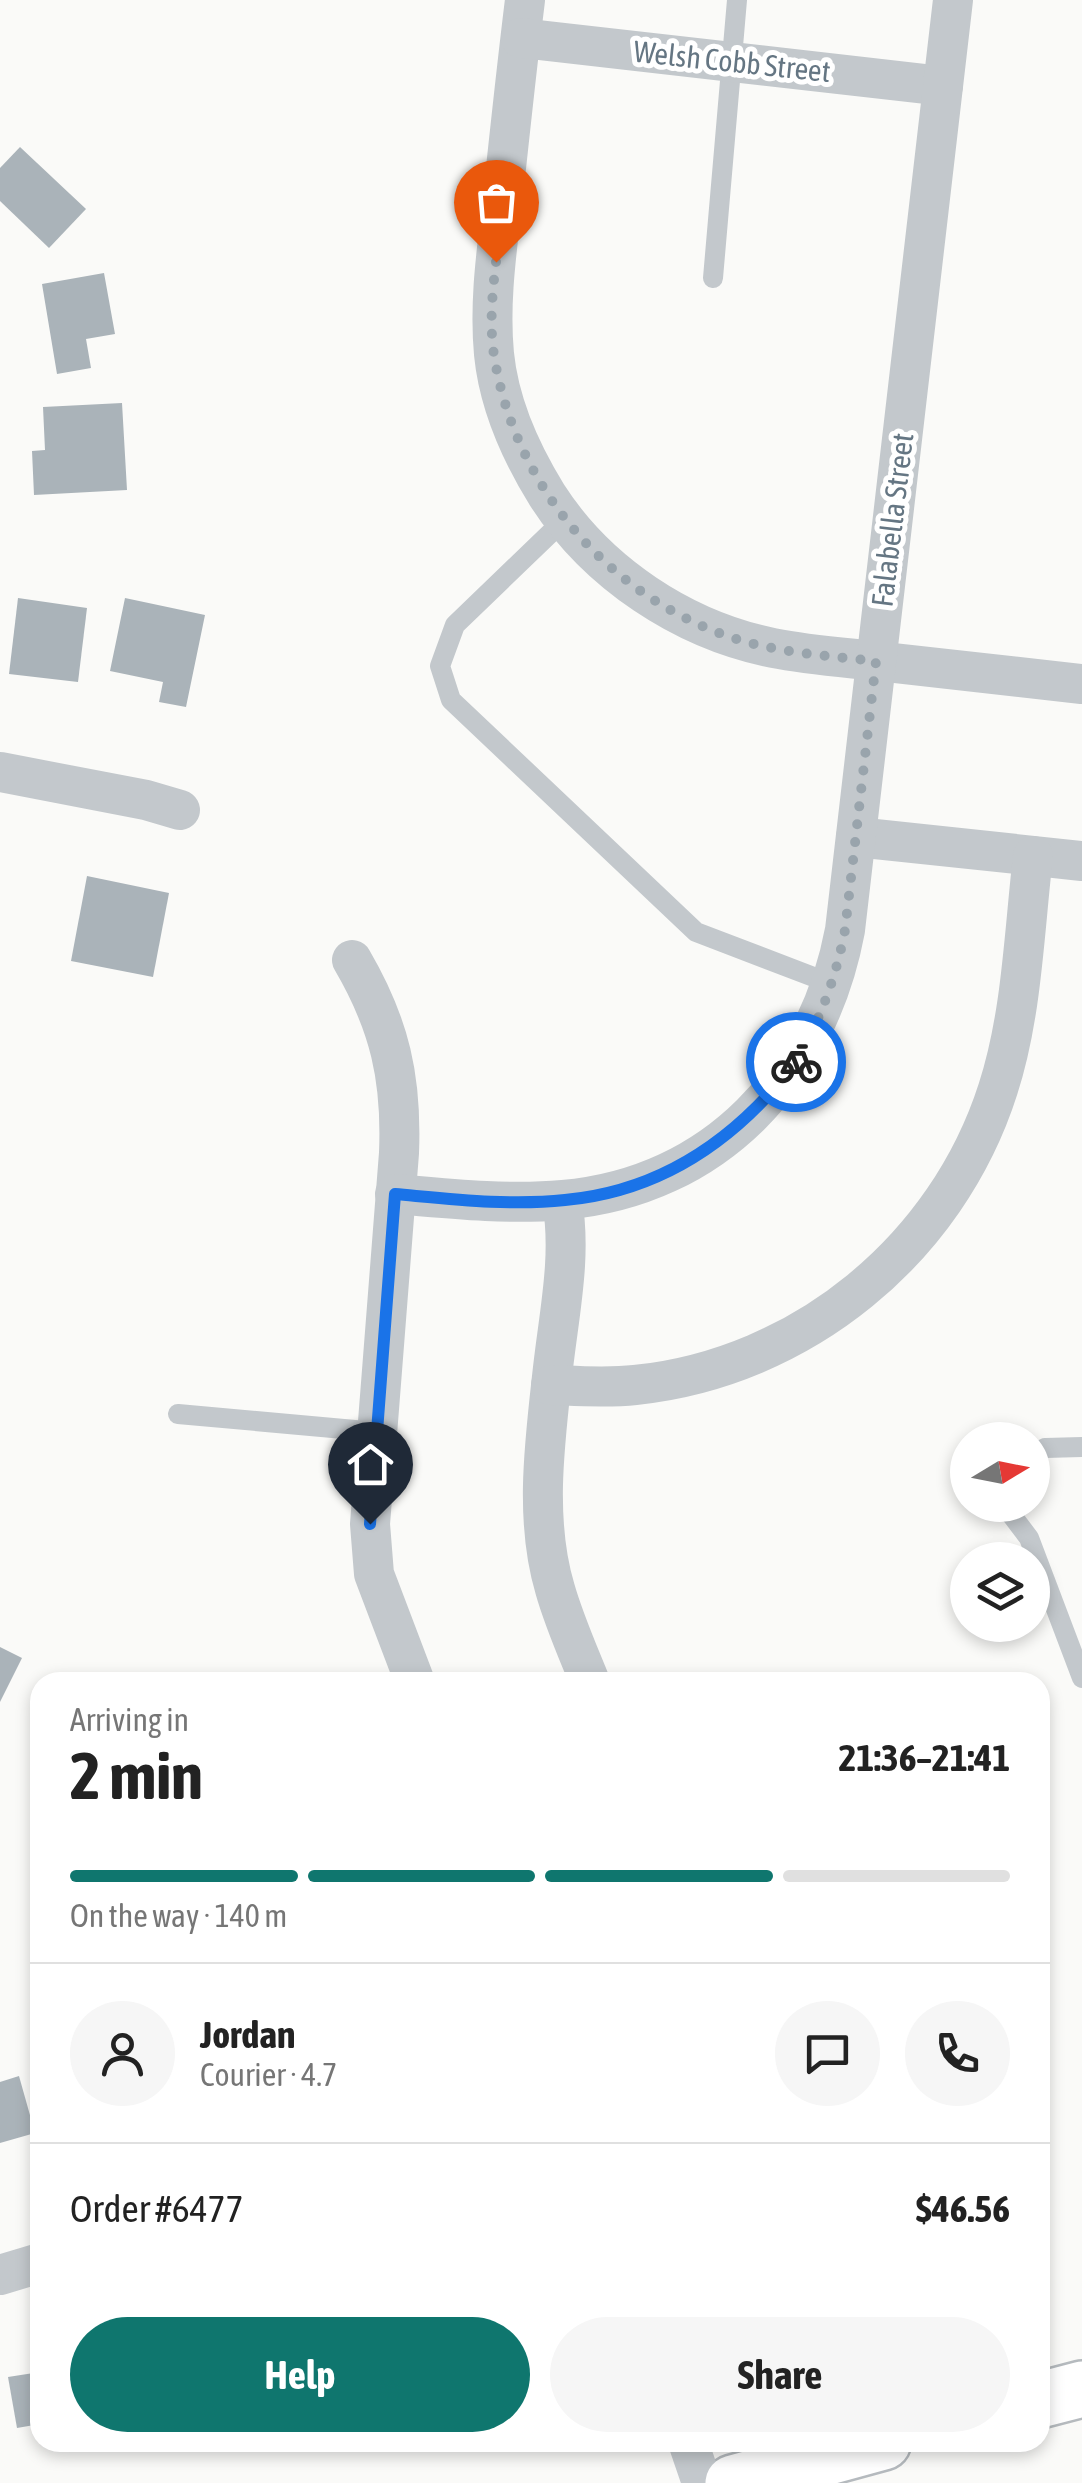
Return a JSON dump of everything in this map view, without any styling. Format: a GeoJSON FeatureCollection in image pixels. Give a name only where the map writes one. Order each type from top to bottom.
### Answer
{"type":"FeatureCollection","features":[{"type":"Feature","properties":{"kind":"main road"},"geometry":{"type":"LineString","coordinates":[[1050,2397],[1082,2389]]}},
{"type":"Feature","properties":{"kind":"main road"},"geometry":{"type":"LineString","coordinates":[[733,2483],[846,2452]]}},
{"type":"Feature","properties":{"kind":"street","name":"Falabella Street"},"geometry":{"type":"LineString","coordinates":[[395,1194],[489,1201],[562,1200],[597,1196],[664,1174],[724,1138],[751,1115],[796,1061],[813,1030],[832,984],[845,930],[953,0]]}},
{"type":"Feature","properties":{"kind":"street","name":"Welsh Cobb Street"},"geometry":{"type":"LineString","coordinates":[[523,19],[732,62],[943,86]]}},
{"type":"Feature","properties":{"kind":"street"},"geometry":{"type":"LineString","coordinates":[[523,19],[491,299],[494,358],[518,442],[565,519],[606,563],[635,586],[699,624],[734,638],[876,661],[1082,684]]}},
{"type":"Feature","properties":{"kind":"street"},"geometry":{"type":"LineString","coordinates":[[0,772],[180,810]]}},
{"type":"Feature","properties":{"kind":"street"},"geometry":{"type":"LineString","coordinates":[[856,837],[1082,862]]}},
{"type":"Feature","properties":{"kind":"street"},"geometry":{"type":"LineString","coordinates":[[552,1385],[593,1387],[662,1381],[716,1369],[755,1355],[828,1316],[892,1264],[945,1200],[985,1127],[999,1088],[1010,1048],[1033,856]]}},
{"type":"Feature","properties":{"kind":"street"},"geometry":{"type":"LineString","coordinates":[[352,960],[376,1005],[392,1052],[398,1086],[400,1120],[370,1524],[374,1574],[412,1672]]}},
{"type":"Feature","properties":{"kind":"street"},"geometry":{"type":"LineString","coordinates":[[562,1200],[566,1249],[544,1488],[545,1540],[554,1588],[586,1672]]}},
{"type":"Feature","properties":{"kind":"street"},"geometry":{"type":"LineString","coordinates":[[0,2275],[30,2267]]}},
{"type":"Feature","properties":{"kind":"street"},"geometry":{"type":"LineString","coordinates":[[691,2452],[702,2483]]}},
{"type":"Feature","properties":{"kind":"lane"},"geometry":{"type":"LineString","coordinates":[[713,278],[737,0]]}},
{"type":"Feature","properties":{"kind":"lane"},"geometry":{"type":"LineString","coordinates":[[565,519],[455,625],[440,666],[450,700],[696,932],[832,984]]}},
{"type":"Feature","properties":{"kind":"lane"},"geometry":{"type":"LineString","coordinates":[[178,1414],[377,1432]]}},
{"type":"Feature","properties":{"kind":"lane"},"geometry":{"type":"LineString","coordinates":[[1050,1448],[1082,1446]]}},
{"type":"Feature","properties":{"kind":"lane"},"geometry":{"type":"LineString","coordinates":[[1016,1522],[1028,1538],[1082,1678]]}},
{"type":"Feature","properties":{"kind":"building"},"geometry":{"type":"Polygon","coordinates":[[[20,147],[86,209],[49,248],[0,201],[0,168],[20,147]]]}},
{"type":"Feature","properties":{"kind":"building"},"geometry":{"type":"Polygon","coordinates":[[[104,273],[115,334],[86,339],[91,368],[57,374],[42,284],[104,273]]]}},
{"type":"Feature","properties":{"kind":"building"},"geometry":{"type":"Polygon","coordinates":[[[122,403],[127,490],[34,495],[32,451],[45,450],[43,407],[122,403]]]}},
{"type":"Feature","properties":{"kind":"building"},"geometry":{"type":"Polygon","coordinates":[[[18,598],[87,608],[78,682],[9,674],[18,598]]]}},
{"type":"Feature","properties":{"kind":"building"},"geometry":{"type":"Polygon","coordinates":[[[125,598],[205,615],[186,707],[159,702],[163,682],[110,671],[125,598]]]}},
{"type":"Feature","properties":{"kind":"building"},"geometry":{"type":"Polygon","coordinates":[[[87,876],[169,893],[153,977],[71,961],[87,876]]]}},
{"type":"Feature","properties":{"kind":"building"},"geometry":{"type":"Polygon","coordinates":[[[0,1647],[22,1658],[0,1702],[0,1647]]]}},
{"type":"Feature","properties":{"kind":"building"},"geometry":{"type":"Polygon","coordinates":[[[19,2076],[30,2115],[30,2134],[0,2143],[0,2082],[19,2076]]]}},
{"type":"Feature","properties":{"kind":"building"},"geometry":{"type":"Polygon","coordinates":[[[30,2374],[30,2426],[17,2428],[8,2377],[30,2374]]]}},
{"type":"Feature","properties":{"kind":"way so far"},"geometry":{"type":"LineString","coordinates":[[496,262],[491,299],[494,358],[508,415],[536,476],[579,536],[635,586],[699,624],[771,647],[876,661],[845,930],[828,998],[796,1062]]}},
{"type":"Feature","properties":{"kind":"route"},"geometry":{"type":"LineString","coordinates":[[370,1524],[395,1194],[489,1201],[562,1200],[597,1196],[631,1186],[664,1174],[724,1138],[751,1115],[796,1062]]}}]}
